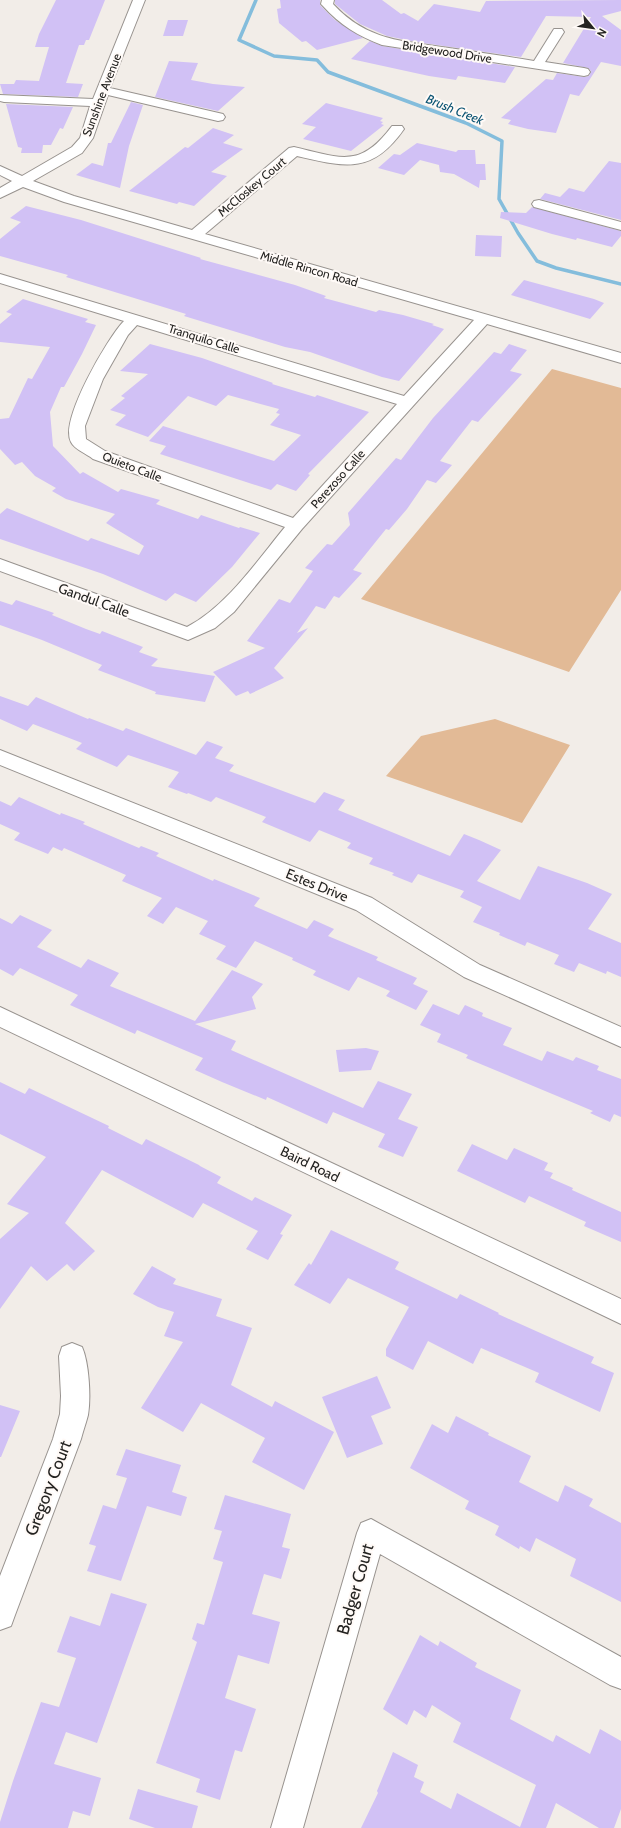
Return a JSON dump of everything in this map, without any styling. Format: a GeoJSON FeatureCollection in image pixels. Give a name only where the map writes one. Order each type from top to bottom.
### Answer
{"type":"FeatureCollection","features":[{"type":"Feature","properties":{"kind":"street","name":"Sunshine Avenue"},"geometry":{"type":"LineString","coordinates":[[0,194],[76,150],[86,138],[138,0]]}},
{"type":"Feature","properties":{"kind":"street","name":"Bridgewood Drive"},"geometry":{"type":"LineString","coordinates":[[328,0],[327,4],[341,20],[360,32],[386,42],[584,72]]}},
{"type":"Feature","properties":{"kind":"street"},"geometry":{"type":"LineString","coordinates":[[537,65],[558,32]]}},
{"type":"Feature","properties":{"kind":"street"},"geometry":{"type":"LineString","coordinates":[[103,90],[218,118]]}},
{"type":"Feature","properties":{"kind":"street"},"geometry":{"type":"LineString","coordinates":[[4,98],[98,103]]}},
{"type":"Feature","properties":{"kind":"street","name":"McCloskey Court"},"geometry":{"type":"LineString","coordinates":[[194,236],[294,151],[340,160],[367,158],[376,152],[397,129]]}},
{"type":"Feature","properties":{"kind":"street","name":"Middle Rincon Road"},"geometry":{"type":"LineString","coordinates":[[0,170],[21,181],[69,199],[621,358]]}},
{"type":"Feature","properties":{"kind":"street"},"geometry":{"type":"LineString","coordinates":[[539,204],[621,226]]}},
{"type":"Feature","properties":{"kind":"street","name":"Tranquilo Calle"},"geometry":{"type":"LineString","coordinates":[[0,278],[408,402]]}},
{"type":"Feature","properties":{"kind":"street","name":"Quieto Calle"},"geometry":{"type":"LineString","coordinates":[[135,318],[121,332],[95,379],[77,426],[78,440],[99,455],[296,525]]}},
{"type":"Feature","properties":{"kind":"street","name":"Perezoso Calle"},"geometry":{"type":"LineString","coordinates":[[188,634],[208,624],[227,608],[296,525],[484,318]]}},
{"type":"Feature","properties":{"kind":"street","name":"Gandul Calle"},"geometry":{"type":"LineString","coordinates":[[0,565],[188,634]]}},
{"type":"Feature","properties":{"kind":"street","name":"Estes Drive"},"geometry":{"type":"LineString","coordinates":[[0,757],[364,904],[472,971],[621,1037]]}},
{"type":"Feature","properties":{"kind":"street","name":"Baird Road"},"geometry":{"type":"LineString","coordinates":[[0,1016],[621,1312]]}},
{"type":"Feature","properties":{"kind":"street","name":"Gregory Court"},"geometry":{"type":"LineString","coordinates":[[0,1615],[67,1439],[74,1414],[75,1396],[72,1356]]}},
{"type":"Feature","properties":{"kind":"street","name":"Badger Court"},"geometry":{"type":"LineString","coordinates":[[287,1828],[372,1533],[621,1674]]}},
{"type":"Feature","properties":{"kind":"shaded area"},"geometry":{"type":"Polygon","coordinates":[[[552,369],[621,388],[621,590],[569,672],[361,599],[552,369]]]}},
{"type":"Feature","properties":{"kind":"shaded area"},"geometry":{"type":"Polygon","coordinates":[[[495,719],[570,745],[522,823],[386,776],[421,736],[495,719]]]}},
{"type":"Feature","properties":{"kind":"building"},"geometry":{"type":"Polygon","coordinates":[[[56,0],[105,0],[89,40],[86,40],[84,45],[79,45],[66,83],[83,84],[78,97],[3,94],[0,84],[14,84],[16,80],[39,81],[49,47],[35,47],[39,34],[56,0]]]}},
{"type":"Feature","properties":{"kind":"building"},"geometry":{"type":"Polygon","coordinates":[[[280,0],[320,0],[320,5],[335,20],[363,38],[317,50],[306,41],[302,42],[279,23],[277,9],[281,8],[280,0]]]}},
{"type":"Feature","properties":{"kind":"building"},"geometry":{"type":"Polygon","coordinates":[[[335,0],[382,0],[401,14],[404,13],[418,21],[434,4],[480,12],[486,1],[621,0],[621,11],[602,16],[621,30],[621,66],[601,62],[579,96],[570,94],[556,133],[528,129],[508,124],[511,120],[501,118],[546,79],[553,80],[557,73],[584,77],[589,76],[591,71],[588,68],[563,63],[591,17],[546,16],[521,57],[416,42],[387,36],[360,24],[335,4],[335,0]]]}},
{"type":"Feature","properties":{"kind":"building"},"geometry":{"type":"Polygon","coordinates":[[[168,20],[188,20],[183,36],[163,36],[168,20]]]}},
{"type":"Feature","properties":{"kind":"building"},"geometry":{"type":"Polygon","coordinates":[[[370,41],[382,46],[515,67],[505,83],[458,76],[456,80],[429,76],[351,59],[370,41]]]}},
{"type":"Feature","properties":{"kind":"building"},"geometry":{"type":"Polygon","coordinates":[[[169,61],[198,63],[191,80],[245,87],[218,111],[155,97],[169,61]]]}},
{"type":"Feature","properties":{"kind":"building"},"geometry":{"type":"Polygon","coordinates":[[[131,102],[143,105],[129,146],[120,188],[76,175],[92,163],[103,166],[108,143],[111,143],[131,102]]]}},
{"type":"Feature","properties":{"kind":"building"},"geometry":{"type":"Polygon","coordinates":[[[326,103],[383,118],[380,121],[383,122],[381,124],[384,125],[351,151],[303,139],[316,127],[302,124],[326,103]]]}},
{"type":"Feature","properties":{"kind":"building"},"geometry":{"type":"Polygon","coordinates":[[[6,104],[73,107],[63,129],[60,128],[51,145],[43,145],[42,153],[21,153],[22,148],[18,147],[6,104]]]}},
{"type":"Feature","properties":{"kind":"building"},"geometry":{"type":"Polygon","coordinates":[[[213,128],[234,135],[223,143],[243,149],[211,172],[227,176],[194,206],[179,202],[177,204],[129,191],[185,147],[188,148],[213,128]]]}},
{"type":"Feature","properties":{"kind":"building"},"geometry":{"type":"Polygon","coordinates":[[[417,143],[456,152],[458,150],[475,150],[476,164],[485,164],[486,180],[480,180],[479,188],[454,174],[440,172],[439,165],[420,160],[404,175],[378,168],[394,154],[400,155],[417,143]]]}},
{"type":"Feature","properties":{"kind":"building"},"geometry":{"type":"Polygon","coordinates":[[[609,161],[621,163],[621,220],[540,199],[545,193],[560,197],[569,188],[584,192],[609,161]]]}},
{"type":"Feature","properties":{"kind":"building"},"geometry":{"type":"Polygon","coordinates":[[[26,206],[81,220],[201,258],[200,259],[295,285],[326,296],[324,298],[376,312],[379,310],[403,315],[434,324],[432,325],[444,329],[399,381],[382,377],[310,352],[285,347],[184,316],[186,314],[66,277],[68,275],[0,256],[0,239],[21,222],[10,218],[26,206]]]}},
{"type":"Feature","properties":{"kind":"building"},"geometry":{"type":"Polygon","coordinates":[[[532,207],[621,231],[621,236],[612,247],[577,238],[576,240],[552,234],[500,218],[501,212],[526,213],[532,207]]]}},
{"type":"Feature","properties":{"kind":"building"},"geometry":{"type":"Polygon","coordinates":[[[476,235],[502,236],[501,257],[475,256],[476,235]]]}},
{"type":"Feature","properties":{"kind":"building"},"geometry":{"type":"Polygon","coordinates":[[[524,280],[604,303],[590,319],[511,295],[524,280]]]}},
{"type":"Feature","properties":{"kind":"building"},"geometry":{"type":"Polygon","coordinates":[[[23,299],[88,319],[85,322],[96,325],[64,387],[61,387],[50,412],[53,446],[80,474],[83,472],[118,492],[121,489],[160,500],[156,504],[198,519],[201,515],[239,528],[240,527],[260,533],[232,567],[196,602],[175,593],[166,601],[103,574],[0,539],[0,514],[7,508],[88,541],[91,538],[139,555],[144,546],[106,523],[115,514],[66,499],[52,491],[56,488],[35,476],[22,462],[15,465],[0,449],[0,419],[9,418],[28,378],[32,379],[50,347],[0,342],[0,324],[12,314],[6,312],[23,299]]]}},
{"type":"Feature","properties":{"kind":"building"},"geometry":{"type":"Polygon","coordinates":[[[150,344],[202,358],[273,383],[272,384],[315,397],[317,395],[369,412],[308,474],[310,475],[296,491],[277,484],[271,490],[160,454],[166,446],[149,441],[163,426],[274,461],[301,435],[270,425],[280,414],[276,413],[279,409],[228,395],[216,406],[188,396],[148,437],[115,425],[126,415],[110,410],[125,398],[121,396],[148,374],[120,371],[150,344]]]}},
{"type":"Feature","properties":{"kind":"building"},"geometry":{"type":"Polygon","coordinates":[[[509,344],[527,350],[510,371],[522,374],[478,422],[472,420],[440,461],[452,465],[436,483],[427,480],[407,509],[389,530],[386,529],[353,570],[362,573],[339,598],[334,596],[325,609],[316,606],[297,633],[308,628],[274,668],[284,678],[250,694],[248,691],[236,696],[213,672],[265,648],[247,641],[279,599],[290,603],[313,571],[305,568],[327,544],[332,545],[350,525],[348,513],[396,458],[401,460],[433,418],[494,352],[501,354],[509,344]]]}},
{"type":"Feature","properties":{"kind":"building"},"geometry":{"type":"Polygon","coordinates":[[[16,600],[54,613],[52,615],[86,629],[100,634],[102,631],[143,647],[139,652],[158,659],[151,666],[215,676],[205,702],[155,694],[156,692],[98,670],[102,665],[42,640],[0,625],[0,601],[12,605],[16,600]]]}},
{"type":"Feature","properties":{"kind":"building"},"geometry":{"type":"Polygon","coordinates":[[[0,696],[28,706],[36,697],[88,719],[89,718],[123,731],[126,728],[196,755],[207,741],[223,747],[215,758],[234,765],[229,771],[315,803],[324,792],[345,800],[338,810],[450,856],[464,834],[501,850],[477,881],[520,900],[538,866],[587,883],[612,894],[588,929],[621,943],[621,977],[607,971],[606,974],[579,963],[574,972],[554,964],[559,955],[527,942],[525,946],[499,935],[500,933],[473,922],[482,907],[460,897],[464,891],[418,874],[412,883],[392,875],[394,873],[369,864],[373,858],[347,848],[351,843],[319,830],[310,842],[262,822],[266,817],[216,797],[211,802],[168,787],[179,772],[128,755],[117,767],[76,749],[82,743],[33,724],[27,731],[0,719],[0,696]]]}},
{"type":"Feature","properties":{"kind":"building"},"geometry":{"type":"Polygon","coordinates":[[[19,797],[60,815],[61,813],[85,822],[83,824],[139,848],[141,846],[159,853],[156,856],[213,881],[214,879],[260,898],[254,906],[307,929],[314,920],[334,929],[328,936],[378,957],[376,960],[417,978],[413,984],[428,991],[416,1010],[386,996],[390,991],[358,977],[349,991],[313,975],[316,971],[292,960],[293,958],[255,941],[236,968],[216,959],[226,946],[199,934],[208,921],[176,907],[163,924],[147,916],[162,898],[122,881],[126,875],[64,848],[62,851],[53,847],[48,854],[14,840],[20,833],[0,824],[0,801],[11,806],[19,797]]]}},
{"type":"Feature","properties":{"kind":"building"},"geometry":{"type":"Polygon","coordinates":[[[20,915],[52,930],[37,947],[81,968],[88,959],[119,973],[110,986],[195,1021],[232,970],[263,984],[252,997],[256,1009],[195,1024],[236,1041],[231,1050],[363,1108],[378,1081],[412,1094],[398,1119],[418,1127],[403,1157],[378,1147],[385,1134],[333,1112],[327,1124],[267,1097],[266,1100],[222,1082],[195,1070],[203,1058],[137,1030],[135,1034],[70,1005],[78,995],[20,968],[13,976],[0,969],[0,918],[12,924],[20,915]]]}},
{"type":"Feature","properties":{"kind":"building"},"geometry":{"type":"Polygon","coordinates":[[[433,1004],[459,1015],[465,1005],[483,1013],[482,1016],[512,1028],[503,1045],[542,1061],[547,1051],[573,1061],[576,1057],[599,1066],[597,1070],[621,1079],[621,1117],[614,1114],[610,1122],[590,1113],[593,1111],[466,1058],[468,1055],[437,1042],[441,1034],[420,1025],[433,1004]]]}},
{"type":"Feature","properties":{"kind":"building"},"geometry":{"type":"Polygon","coordinates":[[[366,1048],[379,1051],[371,1070],[339,1072],[336,1050],[366,1048]]]}},
{"type":"Feature","properties":{"kind":"building"},"geometry":{"type":"Polygon","coordinates":[[[0,1082],[25,1094],[29,1088],[109,1126],[108,1128],[142,1145],[146,1139],[221,1177],[217,1183],[252,1201],[255,1197],[292,1215],[280,1234],[283,1235],[268,1260],[246,1249],[258,1231],[203,1203],[193,1218],[102,1170],[65,1223],[95,1251],[74,1271],[67,1264],[47,1281],[31,1266],[0,1309],[0,1239],[29,1213],[7,1204],[46,1157],[0,1134],[0,1082]]]}},
{"type":"Feature","properties":{"kind":"building"},"geometry":{"type":"Polygon","coordinates":[[[472,1144],[507,1160],[514,1148],[548,1163],[544,1170],[553,1173],[550,1178],[573,1188],[572,1190],[621,1212],[621,1242],[584,1226],[586,1222],[529,1196],[525,1203],[457,1171],[472,1144]]]}},
{"type":"Feature","properties":{"kind":"building"},"geometry":{"type":"Polygon","coordinates":[[[331,1230],[399,1262],[395,1269],[457,1299],[460,1294],[499,1313],[498,1314],[594,1357],[591,1363],[614,1373],[600,1412],[535,1382],[539,1373],[481,1348],[473,1364],[428,1341],[413,1370],[386,1356],[386,1349],[409,1307],[348,1278],[330,1304],[294,1285],[309,1263],[311,1265],[331,1230]]]}},
{"type":"Feature","properties":{"kind":"building"},"geometry":{"type":"Polygon","coordinates":[[[152,1266],[176,1279],[173,1284],[222,1299],[216,1316],[252,1328],[231,1385],[272,1407],[275,1401],[334,1432],[304,1490],[252,1462],[265,1438],[201,1403],[183,1432],[141,1408],[183,1342],[164,1336],[174,1312],[158,1307],[133,1294],[152,1266]]]}},
{"type":"Feature","properties":{"kind":"building"},"geometry":{"type":"Polygon","coordinates":[[[377,1376],[391,1408],[371,1416],[383,1444],[347,1458],[322,1397],[377,1376]]]}},
{"type":"Feature","properties":{"kind":"building"},"geometry":{"type":"Polygon","coordinates":[[[0,1405],[20,1411],[1,1457],[0,1457],[0,1405]]]}},
{"type":"Feature","properties":{"kind":"building"},"geometry":{"type":"Polygon","coordinates":[[[456,1416],[489,1433],[488,1435],[531,1456],[519,1482],[558,1502],[565,1485],[593,1499],[589,1506],[621,1523],[621,1602],[570,1576],[576,1559],[536,1538],[530,1552],[520,1546],[519,1549],[495,1535],[499,1526],[465,1509],[469,1501],[410,1468],[432,1424],[448,1433],[456,1416]]]}},
{"type":"Feature","properties":{"kind":"building"},"geometry":{"type":"Polygon","coordinates":[[[126,1449],[181,1465],[172,1492],[187,1497],[181,1516],[147,1506],[121,1581],[87,1571],[96,1546],[89,1544],[103,1505],[116,1509],[127,1478],[116,1475],[126,1449]]]}},
{"type":"Feature","properties":{"kind":"building"},"geometry":{"type":"Polygon","coordinates":[[[225,1495],[291,1514],[282,1547],[290,1549],[281,1579],[264,1574],[252,1614],[280,1622],[269,1664],[238,1655],[225,1698],[256,1709],[242,1752],[235,1750],[220,1800],[196,1792],[200,1779],[156,1763],[197,1642],[192,1639],[197,1623],[204,1625],[223,1562],[213,1559],[222,1531],[214,1529],[225,1495]]]}},
{"type":"Feature","properties":{"kind":"building"},"geometry":{"type":"Polygon","coordinates":[[[111,1593],[147,1604],[97,1743],[66,1732],[54,1764],[101,1778],[90,1816],[73,1811],[68,1828],[0,1828],[0,1822],[13,1781],[41,1702],[59,1707],[76,1658],[57,1652],[70,1616],[100,1626],[111,1593]]]}},
{"type":"Feature","properties":{"kind":"building"},"geometry":{"type":"Polygon","coordinates":[[[420,1635],[438,1646],[440,1641],[477,1663],[475,1667],[521,1690],[510,1719],[553,1742],[556,1735],[590,1754],[600,1729],[621,1741],[621,1809],[614,1828],[599,1828],[556,1803],[546,1828],[361,1828],[378,1793],[377,1791],[393,1752],[418,1765],[414,1777],[424,1782],[420,1792],[451,1809],[457,1793],[520,1827],[536,1785],[453,1742],[461,1723],[432,1705],[426,1718],[414,1710],[407,1725],[383,1709],[420,1635]]]}},
{"type":"Feature","properties":{"kind":"building"},"geometry":{"type":"Polygon","coordinates":[[[138,1789],[198,1806],[192,1828],[155,1828],[129,1819],[138,1789]]]}},
{"type":"Feature","properties":{"kind":"waterway","name":"Brush Creek"},"geometry":{"type":"LineString","coordinates":[[256,0],[239,40],[274,56],[317,60],[328,72],[466,123],[502,141],[499,199],[518,233],[537,261],[556,268],[621,284]]}}]}
